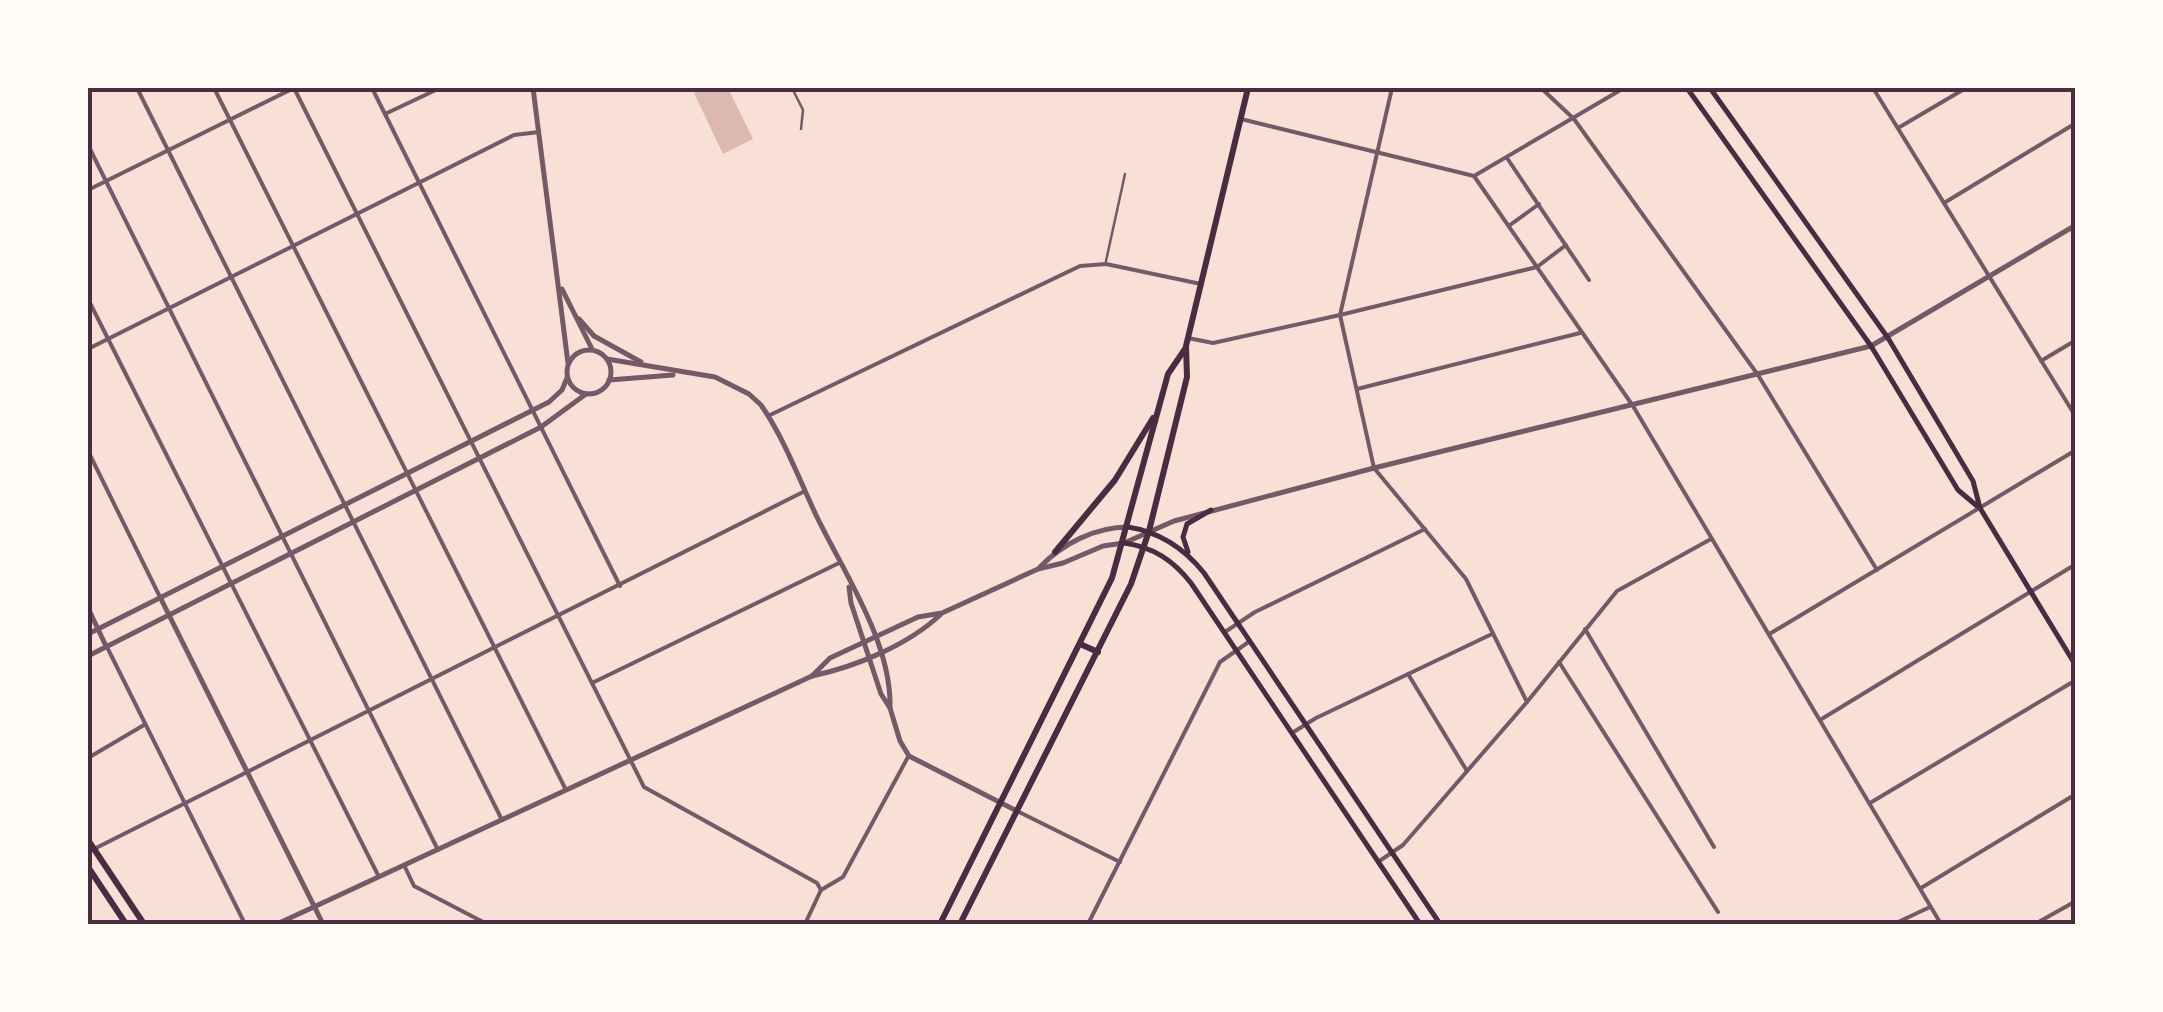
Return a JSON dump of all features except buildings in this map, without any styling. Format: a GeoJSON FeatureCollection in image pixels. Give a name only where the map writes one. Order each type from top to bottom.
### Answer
{"type":"FeatureCollection","features":[{"type":"Feature","properties":{"kind":"main road"},"geometry":{"type":"LineString","coordinates":[[960,924],[1098,652],[1144,547],[1188,377],[1188,342],[1248,88]]}},
{"type":"Feature","properties":{"kind":"main road"},"geometry":{"type":"LineString","coordinates":[[1688,88],[1871,346],[1958,490],[1980,508]]}},
{"type":"Feature","properties":{"kind":"main road"},"geometry":{"type":"LineString","coordinates":[[1710,88],[1888,338],[1973,481],[1980,508],[2076,666]]}},
{"type":"Feature","properties":{"kind":"main road"},"geometry":{"type":"LineString","coordinates":[[940,924],[1112,578],[1168,374],[1188,342]]}},
{"type":"Feature","properties":{"kind":"main road"},"geometry":{"type":"LineString","coordinates":[[1055,552],[1115,480],[1159,409]]}},
{"type":"Feature","properties":{"kind":"main road"},"geometry":{"type":"LineString","coordinates":[[1211,510],[1194,518],[1184,530],[1184,545],[1440,924]]}},
{"type":"Feature","properties":{"kind":"main road"},"geometry":{"type":"LineString","coordinates":[[1128,527],[1174,544],[1196,563]]}},
{"type":"Feature","properties":{"kind":"main road"},"geometry":{"type":"LineString","coordinates":[[1124,543],[1165,556],[1184,574],[1420,924]]}},
{"type":"Feature","properties":{"kind":"main road"},"geometry":{"type":"LineString","coordinates":[[1080,644],[1098,652]]}},
{"type":"Feature","properties":{"kind":"main road"},"geometry":{"type":"LineString","coordinates":[[88,840],[144,924]]}},
{"type":"Feature","properties":{"kind":"main road"},"geometry":{"type":"LineString","coordinates":[[88,870],[126,924]]}},
{"type":"Feature","properties":{"kind":"street"},"geometry":{"type":"LineString","coordinates":[[136,88],[502,820]]}},
{"type":"Feature","properties":{"kind":"street"},"geometry":{"type":"LineString","coordinates":[[214,88],[566,790]]}},
{"type":"Feature","properties":{"kind":"street"},"geometry":{"type":"LineString","coordinates":[[88,190],[294,88],[644,787],[816,883],[821,890]]}},
{"type":"Feature","properties":{"kind":"street"},"geometry":{"type":"LineString","coordinates":[[372,88],[620,586]]}},
{"type":"Feature","properties":{"kind":"street"},"geometry":{"type":"LineString","coordinates":[[386,114],[440,88]]}},
{"type":"Feature","properties":{"kind":"street"},"geometry":{"type":"LineString","coordinates":[[88,634],[556,397],[567,378],[568,363],[534,88]]}},
{"type":"Feature","properties":{"kind":"street"},"geometry":{"type":"LineString","coordinates":[[792,88],[803,110],[801,129]]}},
{"type":"Feature","properties":{"kind":"street"},"geometry":{"type":"LineString","coordinates":[[1392,88],[1340,316],[1374,468],[1466,579],[1527,702]]}},
{"type":"Feature","properties":{"kind":"street"},"geometry":{"type":"LineString","coordinates":[[1541,88],[1574,119],[1758,376],[1877,570]]}},
{"type":"Feature","properties":{"kind":"street"},"geometry":{"type":"LineString","coordinates":[[1474,176],[1624,88]]}},
{"type":"Feature","properties":{"kind":"street"},"geometry":{"type":"LineString","coordinates":[[1873,88],[2076,417]]}},
{"type":"Feature","properties":{"kind":"street"},"geometry":{"type":"LineString","coordinates":[[1898,128],[1966,88]]}},
{"type":"Feature","properties":{"kind":"street"},"geometry":{"type":"LineString","coordinates":[[1241,119],[1474,176],[1632,406],[1942,924]]}},
{"type":"Feature","properties":{"kind":"street"},"geometry":{"type":"LineString","coordinates":[[1944,203],[2076,123]]}},
{"type":"Feature","properties":{"kind":"street"},"geometry":{"type":"LineString","coordinates":[[88,349],[514,135],[539,132]]}},
{"type":"Feature","properties":{"kind":"street"},"geometry":{"type":"LineString","coordinates":[[88,144],[438,850]]}},
{"type":"Feature","properties":{"kind":"street"},"geometry":{"type":"LineString","coordinates":[[1507,158],[1590,280]]}},
{"type":"Feature","properties":{"kind":"street"},"geometry":{"type":"LineString","coordinates":[[1106,264],[1125,174]]}},
{"type":"Feature","properties":{"kind":"street"},"geometry":{"type":"LineString","coordinates":[[1508,226],[1539,204]]}},
{"type":"Feature","properties":{"kind":"street"},"geometry":{"type":"LineString","coordinates":[[812,676],[830,658],[918,617],[942,613],[1038,569],[1110,544],[1124,543],[1211,510],[1871,346],[2076,224]]}},
{"type":"Feature","properties":{"kind":"street"},"geometry":{"type":"LineString","coordinates":[[1188,342],[1213,343],[1340,316],[1537,267],[1566,245]]}},
{"type":"Feature","properties":{"kind":"street"},"geometry":{"type":"LineString","coordinates":[[768,416],[1080,266],[1106,264],[1201,284]]}},
{"type":"Feature","properties":{"kind":"street"},"geometry":{"type":"LineString","coordinates":[[560,286],[592,350],[607,359],[715,377],[749,394],[768,416],[848,582],[861,598],[891,690],[890,708]]}},
{"type":"Feature","properties":{"kind":"street"},"geometry":{"type":"LineString","coordinates":[[88,299],[379,877]]}},
{"type":"Feature","properties":{"kind":"street"},"geometry":{"type":"LineString","coordinates":[[579,319],[594,336],[615,350],[658,368]]}},
{"type":"Feature","properties":{"kind":"street"},"geometry":{"type":"LineString","coordinates":[[1357,389],[1582,333]]}},
{"type":"Feature","properties":{"kind":"street"},"geometry":{"type":"LineString","coordinates":[[2041,360],[2076,340]]}},
{"type":"Feature","properties":{"kind":"street"},"geometry":{"type":"LineString","coordinates":[[568,363],[578,352],[592,350]]}},
{"type":"Feature","properties":{"kind":"street"},"geometry":{"type":"LineString","coordinates":[[88,656],[541,427],[586,394],[598,392],[609,380],[607,359]]}},
{"type":"Feature","properties":{"kind":"street"},"geometry":{"type":"LineString","coordinates":[[609,380],[681,374]]}},
{"type":"Feature","properties":{"kind":"street"},"geometry":{"type":"LineString","coordinates":[[567,378],[576,390],[586,394]]}},
{"type":"Feature","properties":{"kind":"street"},"geometry":{"type":"LineString","coordinates":[[1769,634],[2076,450]]}},
{"type":"Feature","properties":{"kind":"street"},"geometry":{"type":"LineString","coordinates":[[88,452],[323,924]]}},
{"type":"Feature","properties":{"kind":"street"},"geometry":{"type":"LineString","coordinates":[[94,849],[805,491]]}},
{"type":"Feature","properties":{"kind":"street"},"geometry":{"type":"LineString","coordinates":[[1038,569],[1055,552],[1098,532],[1128,527]]}},
{"type":"Feature","properties":{"kind":"street"},"geometry":{"type":"LineString","coordinates":[[1225,632],[1255,612],[1425,529]]}},
{"type":"Feature","properties":{"kind":"street"},"geometry":{"type":"LineString","coordinates":[[1378,862],[1403,845],[1617,591],[1712,538]]}},
{"type":"Feature","properties":{"kind":"street"},"geometry":{"type":"LineString","coordinates":[[592,683],[839,562]]}},
{"type":"Feature","properties":{"kind":"street"},"geometry":{"type":"LineString","coordinates":[[1820,720],[2076,564]]}},
{"type":"Feature","properties":{"kind":"street"},"geometry":{"type":"LineString","coordinates":[[848,582],[851,603],[881,694],[909,756],[1120,862]]}},
{"type":"Feature","properties":{"kind":"street"},"geometry":{"type":"LineString","coordinates":[[88,608],[245,924]]}},
{"type":"Feature","properties":{"kind":"street"},"geometry":{"type":"LineString","coordinates":[[277,924],[812,676],[837,671],[880,651],[924,630],[942,613]]}},
{"type":"Feature","properties":{"kind":"street"},"geometry":{"type":"LineString","coordinates":[[1585,630],[1714,848]]}},
{"type":"Feature","properties":{"kind":"street"},"geometry":{"type":"LineString","coordinates":[[1292,733],[1492,634]]}},
{"type":"Feature","properties":{"kind":"street"},"geometry":{"type":"LineString","coordinates":[[1088,924],[1220,662],[1250,641]]}},
{"type":"Feature","properties":{"kind":"street"},"geometry":{"type":"LineString","coordinates":[[1559,662],[1718,912]]}},
{"type":"Feature","properties":{"kind":"street"},"geometry":{"type":"LineString","coordinates":[[1408,674],[1467,771]]}},
{"type":"Feature","properties":{"kind":"street"},"geometry":{"type":"LineString","coordinates":[[1870,803],[2076,680]]}},
{"type":"Feature","properties":{"kind":"street"},"geometry":{"type":"LineString","coordinates":[[88,758],[146,724]]}},
{"type":"Feature","properties":{"kind":"street"},"geometry":{"type":"LineString","coordinates":[[805,924],[821,890],[843,877],[909,756]]}},
{"type":"Feature","properties":{"kind":"street"},"geometry":{"type":"LineString","coordinates":[[1921,888],[2076,794]]}},
{"type":"Feature","properties":{"kind":"street"},"geometry":{"type":"LineString","coordinates":[[404,866],[414,886],[487,924]]}},
{"type":"Feature","properties":{"kind":"street"},"geometry":{"type":"LineString","coordinates":[[2035,924],[2076,901]]}},
{"type":"Feature","properties":{"kind":"street"},"geometry":{"type":"LineString","coordinates":[[1894,924],[1932,906]]}},
{"type":"Feature","properties":{"kind":"shaded area"},"geometry":{"type":"Polygon","coordinates":[[[705,88],[728,88],[753,139],[723,154],[694,93],[705,88]]]}}]}
